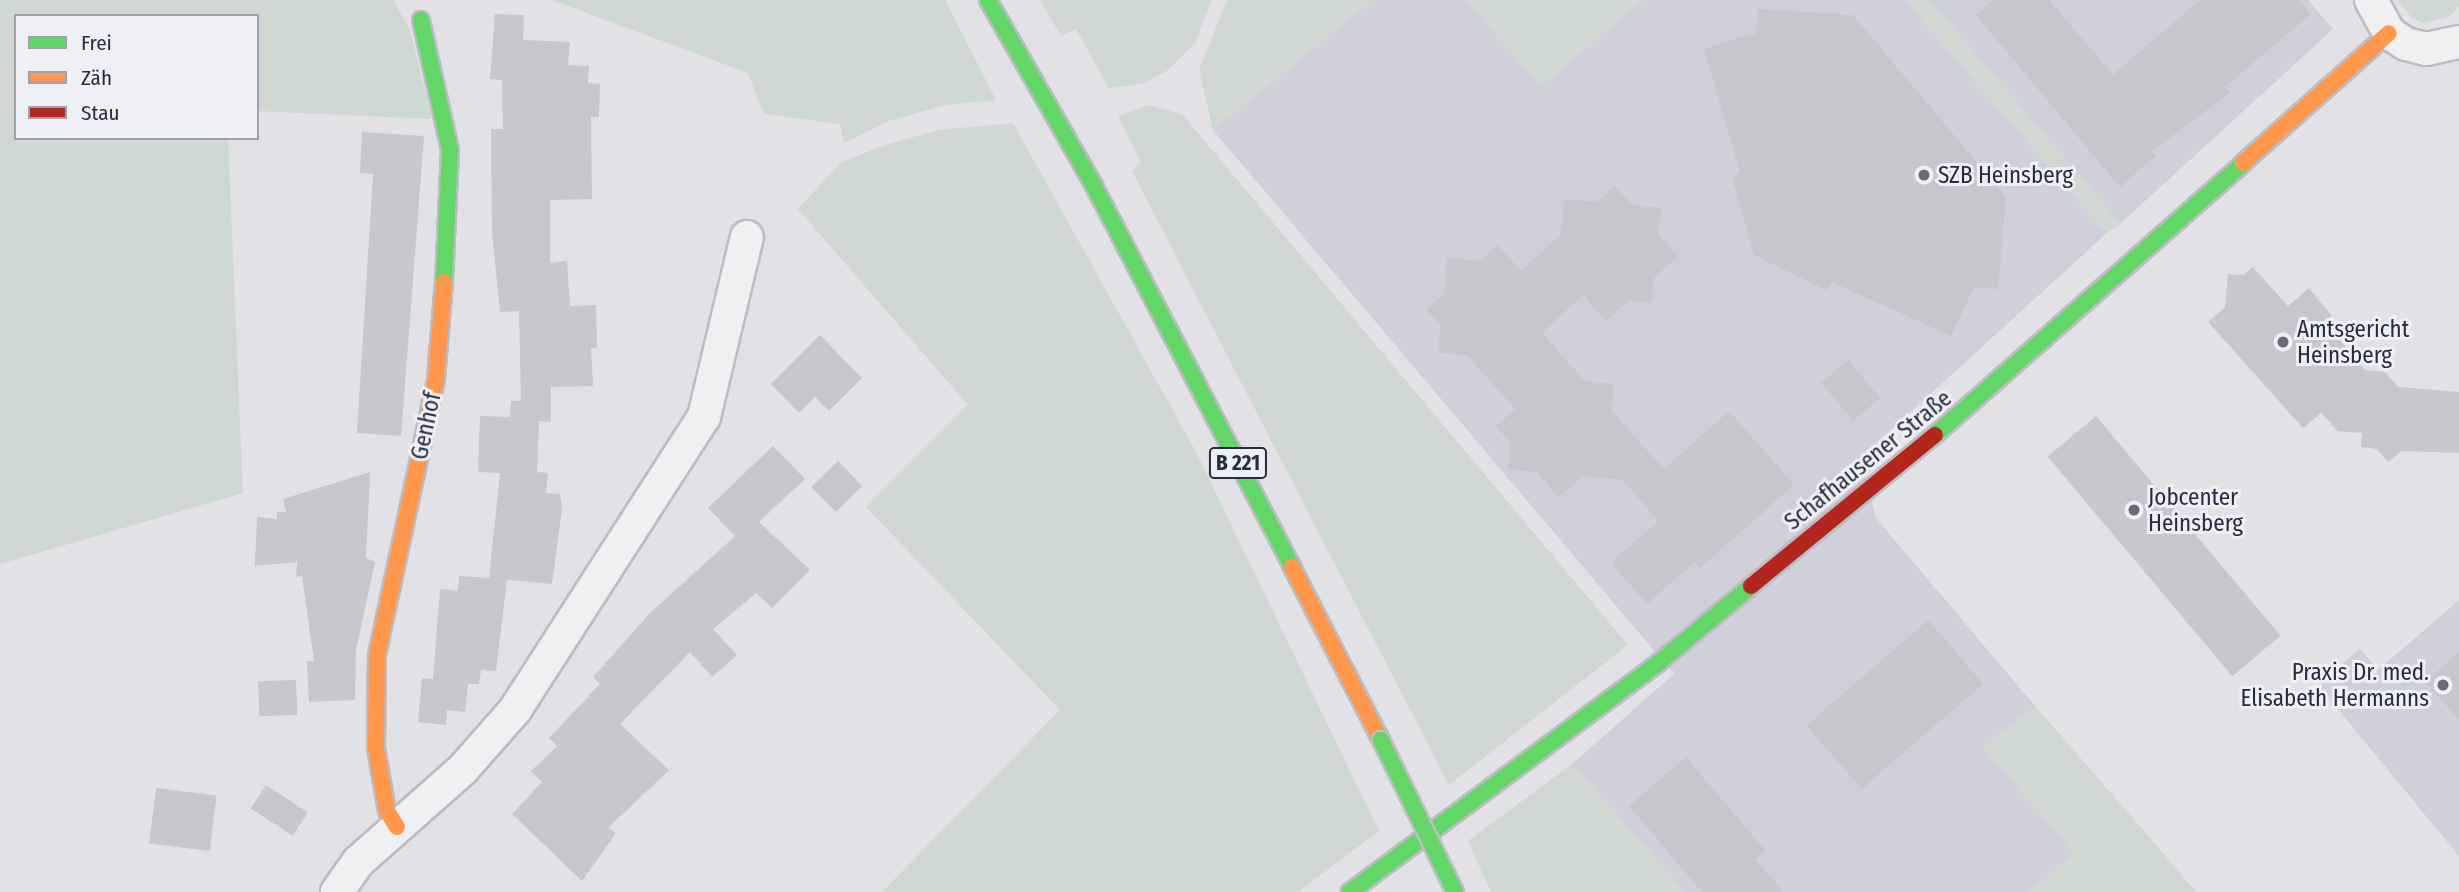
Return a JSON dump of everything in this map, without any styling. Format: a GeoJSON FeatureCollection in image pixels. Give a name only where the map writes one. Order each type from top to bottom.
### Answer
{"type":"FeatureCollection","features":[{"type":"Feature","properties":{"kind":"street","name":"B 221"},"geometry":{"type":"LineString","coordinates":[[988,0],[1094,186],[1381,740],[1455,892]]}},
{"type":"Feature","properties":{"kind":"street"},"geometry":{"type":"LineString","coordinates":[[2371,0],[2389,33],[2426,49],[2459,42]]}},
{"type":"Feature","properties":{"kind":"street","name":"Genhof"},"geometry":{"type":"LineString","coordinates":[[397,827],[387,811],[376,748],[376,655],[436,379],[447,250],[450,150],[421,20]]}},
{"type":"Feature","properties":{"kind":"street","name":"Schafhausener Straße"},"geometry":{"type":"LineString","coordinates":[[1350,892],[1656,665],[1981,397],[2389,33]]}},
{"type":"Feature","properties":{"kind":"street"},"geometry":{"type":"LineString","coordinates":[[337,892],[358,862],[463,769],[516,710],[704,417],[747,237]]}},
{"type":"Feature","properties":{"kind":"shaded area"},"geometry":{"type":"Polygon","coordinates":[[[0,0],[393,0],[410,30],[432,119],[259,111],[259,14],[14,14],[14,140],[228,140],[243,493],[0,564],[0,0]]]}},
{"type":"Feature","properties":{"kind":"shaded area"},"geometry":{"type":"Polygon","coordinates":[[[552,0],[945,0],[996,100],[946,105],[888,121],[844,143],[840,124],[764,114],[748,73],[552,0]]]}},
{"type":"Feature","properties":{"kind":"shaded area"},"geometry":{"type":"Polygon","coordinates":[[[1040,0],[1211,0],[1196,42],[1168,70],[1145,83],[1109,88],[1076,29],[1061,36],[1040,0]]]}},
{"type":"Feature","properties":{"kind":"shaded area"},"geometry":{"type":"Polygon","coordinates":[[[1227,0],[1372,0],[1213,130],[1199,70],[1227,0]]]}},
{"type":"Feature","properties":{"kind":"shaded area"},"geometry":{"type":"Polygon","coordinates":[[[1372,0],[1467,0],[1541,86],[1642,0],[1905,0],[2107,233],[1860,458],[1876,518],[2036,707],[1983,747],[2075,853],[2030,892],[1684,892],[1572,764],[1674,674],[1213,130],[1372,0]]]}},
{"type":"Feature","properties":{"kind":"shaded area"},"geometry":{"type":"Polygon","coordinates":[[[1467,0],[1642,0],[1541,86],[1467,0]]]}},
{"type":"Feature","properties":{"kind":"shaded area"},"geometry":{"type":"Polygon","coordinates":[[[1905,0],[1929,0],[2120,224],[2107,233],[1905,0]]]}},
{"type":"Feature","properties":{"kind":"shaded area"},"geometry":{"type":"Polygon","coordinates":[[[1929,0],[2308,0],[2333,29],[2120,224],[1929,0]]]}},
{"type":"Feature","properties":{"kind":"shaded area"},"geometry":{"type":"Polygon","coordinates":[[[2398,0],[2459,0],[2459,6],[2449,17],[2424,23],[2412,18],[2398,0]]]}},
{"type":"Feature","properties":{"kind":"shaded area"},"geometry":{"type":"Polygon","coordinates":[[[1148,105],[1182,114],[1628,645],[1449,785],[1132,171],[1141,162],[1118,116],[1148,105]]]}},
{"type":"Feature","properties":{"kind":"shaded area"},"geometry":{"type":"Polygon","coordinates":[[[1013,123],[1196,452],[1379,831],[1298,892],[882,892],[1060,710],[866,507],[968,405],[798,209],[840,163],[885,145],[939,130],[1013,123]]]}},
{"type":"Feature","properties":{"kind":"shaded area"},"geometry":{"type":"Polygon","coordinates":[[[2459,600],[2459,856],[2318,685],[2360,649],[2378,670],[2459,600]]]}},
{"type":"Feature","properties":{"kind":"shaded area"},"geometry":{"type":"Polygon","coordinates":[[[2036,707],[2196,892],[2030,892],[2074,853],[1983,747],[2036,707]]]}},
{"type":"Feature","properties":{"kind":"shaded area"},"geometry":{"type":"Polygon","coordinates":[[[1572,764],[1684,892],[1491,892],[1468,841],[1572,764]]]}},
{"type":"Feature","properties":{"kind":"building"},"geometry":{"type":"Polygon","coordinates":[[[1994,0],[2049,0],[2113,75],[2200,0],[2298,0],[2311,14],[2225,87],[2230,93],[2152,151],[2156,156],[2120,187],[1976,15],[1994,0]]]}},
{"type":"Feature","properties":{"kind":"building","name":"SZB Heinsberg"},"geometry":{"type":"Polygon","coordinates":[[[1758,9],[1853,15],[2006,197],[1998,289],[1974,287],[1951,336],[1832,282],[1828,291],[1754,255],[1732,177],[1740,172],[1704,49],[1756,33],[1758,9]]]}},
{"type":"Feature","properties":{"kind":"building"},"geometry":{"type":"Polygon","coordinates":[[[495,14],[524,15],[523,40],[570,42],[568,65],[589,66],[588,83],[600,84],[599,117],[591,117],[592,199],[550,200],[550,263],[567,261],[570,306],[596,305],[597,348],[591,348],[593,386],[551,387],[551,422],[539,421],[537,472],[548,473],[546,493],[560,494],[562,509],[552,584],[507,580],[496,671],[481,670],[479,684],[468,684],[465,712],[447,710],[446,725],[418,722],[422,678],[433,679],[440,589],[458,591],[459,576],[489,578],[500,473],[478,472],[480,416],[510,417],[511,401],[521,401],[519,311],[500,312],[492,232],[491,129],[503,129],[502,80],[490,79],[495,14]]]}},
{"type":"Feature","properties":{"kind":"building"},"geometry":{"type":"Polygon","coordinates":[[[362,132],[424,136],[401,436],[357,433],[373,174],[360,173],[362,132]]]}},
{"type":"Feature","properties":{"kind":"building"},"geometry":{"type":"Polygon","coordinates":[[[1615,186],[1632,205],[1661,208],[1658,234],[1678,256],[1654,278],[1651,303],[1629,300],[1606,321],[1583,295],[1542,333],[1585,381],[1614,384],[1611,410],[1664,469],[1729,411],[1794,485],[1700,568],[1695,562],[1647,604],[1611,563],[1658,521],[1623,480],[1582,476],[1559,497],[1537,472],[1508,469],[1510,442],[1496,426],[1515,409],[1467,355],[1438,353],[1441,326],[1426,310],[1444,294],[1447,258],[1480,261],[1498,245],[1521,271],[1561,234],[1564,199],[1597,202],[1615,186]]]}},
{"type":"Feature","properties":{"kind":"building","name":"Amtsgericht Heinsberg"},"geometry":{"type":"Polygon","coordinates":[[[2253,267],[2288,306],[2309,288],[2332,316],[2325,322],[2365,370],[2385,372],[2398,387],[2459,392],[2459,453],[2402,451],[2388,462],[2377,449],[2361,447],[2362,433],[2338,431],[2321,413],[2303,428],[2208,322],[2225,307],[2228,274],[2243,275],[2253,267]]]}},
{"type":"Feature","properties":{"kind":"building"},"geometry":{"type":"Polygon","coordinates":[[[820,335],[862,378],[829,411],[815,397],[799,413],[771,384],[820,335]]]}},
{"type":"Feature","properties":{"kind":"building"},"geometry":{"type":"Polygon","coordinates":[[[1848,360],[1880,398],[1853,421],[1821,382],[1848,360]]]}},
{"type":"Feature","properties":{"kind":"building","name":"Jobcenter Heinsberg"},"geometry":{"type":"Polygon","coordinates":[[[2096,416],[2280,636],[2232,676],[2048,456],[2096,416]]]}},
{"type":"Feature","properties":{"kind":"building"},"geometry":{"type":"Polygon","coordinates":[[[773,446],[805,479],[759,522],[810,570],[772,608],[756,593],[713,629],[737,655],[712,677],[690,652],[620,724],[669,770],[608,828],[616,833],[582,881],[512,814],[542,782],[531,771],[557,746],[549,738],[600,684],[593,677],[649,614],[735,536],[708,508],[773,446]]]}},
{"type":"Feature","properties":{"kind":"building"},"geometry":{"type":"Polygon","coordinates":[[[838,461],[862,486],[836,512],[811,487],[838,461]]]}},
{"type":"Feature","properties":{"kind":"building"},"geometry":{"type":"Polygon","coordinates":[[[370,472],[366,558],[375,562],[356,650],[355,700],[309,702],[307,661],[314,661],[302,576],[296,577],[297,562],[255,566],[257,517],[277,519],[277,512],[286,512],[283,499],[370,472]]]}},
{"type":"Feature","properties":{"kind":"building"},"geometry":{"type":"Polygon","coordinates":[[[1928,620],[1983,683],[1862,789],[1806,726],[1928,620]]]}},
{"type":"Feature","properties":{"kind":"building","name":"Praxis Dr. med. Elisabeth Hermanns"},"geometry":{"type":"Polygon","coordinates":[[[2459,653],[2459,719],[2425,682],[2459,653]]]}},
{"type":"Feature","properties":{"kind":"building"},"geometry":{"type":"Polygon","coordinates":[[[296,680],[297,715],[259,716],[258,681],[296,680]]]}},
{"type":"Feature","properties":{"kind":"building"},"geometry":{"type":"Polygon","coordinates":[[[1686,757],[1765,850],[1755,859],[1784,892],[1702,892],[1629,806],[1686,757]]]}},
{"type":"Feature","properties":{"kind":"building"},"geometry":{"type":"Polygon","coordinates":[[[266,785],[308,812],[293,836],[251,808],[266,785]]]}},
{"type":"Feature","properties":{"kind":"building"},"geometry":{"type":"Polygon","coordinates":[[[156,788],[217,795],[210,851],[149,844],[156,788]]]}},
{"type":"Feature","properties":{"kind":"traffic: fast"},"geometry":{"type":"LineString","coordinates":[[988,0],[1094,186],[1292,567]]}},
{"type":"Feature","properties":{"kind":"traffic: fast"},"geometry":{"type":"LineString","coordinates":[[421,20],[450,150],[444,282]]}},
{"type":"Feature","properties":{"kind":"traffic: fast"},"geometry":{"type":"LineString","coordinates":[[1935,435],[2243,163]]}},
{"type":"Feature","properties":{"kind":"traffic: fast"},"geometry":{"type":"LineString","coordinates":[[1350,892],[1656,665],[1751,586]]}},
{"type":"Feature","properties":{"kind":"traffic: fast"},"geometry":{"type":"LineString","coordinates":[[1381,740],[1455,892]]}},
{"type":"Feature","properties":{"kind":"traffic: slow"},"geometry":{"type":"LineString","coordinates":[[2243,163],[2389,33]]}},
{"type":"Feature","properties":{"kind":"traffic: slow"},"geometry":{"type":"LineString","coordinates":[[397,827],[387,811],[376,748],[377,655],[436,379],[444,282]]}},
{"type":"Feature","properties":{"kind":"traffic: slow"},"geometry":{"type":"LineString","coordinates":[[1292,567],[1381,740]]}},
{"type":"Feature","properties":{"kind":"traffic: jam"},"geometry":{"type":"LineString","coordinates":[[1751,586],[1935,435]]}},
{"type":"Feature","properties":{"kind":"place","name":"SZB Heinsberg"},"geometry":{"type":"Point","coordinates":[1924,175]}},
{"type":"Feature","properties":{"kind":"place","name":"Amtsgericht Heinsberg"},"geometry":{"type":"Point","coordinates":[2283,342]}},
{"type":"Feature","properties":{"kind":"place","name":"Jobcenter Heinsberg"},"geometry":{"type":"Point","coordinates":[2134,510]}},
{"type":"Feature","properties":{"kind":"place","name":"Praxis Dr. med. Elisabeth Hermanns"},"geometry":{"type":"Point","coordinates":[2443,685]}}]}
